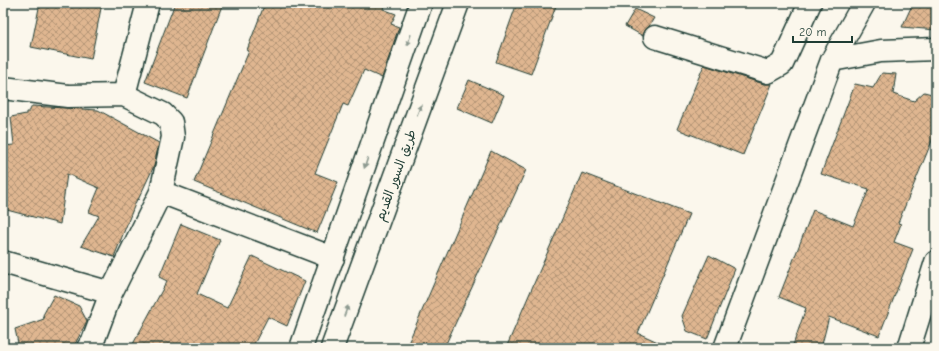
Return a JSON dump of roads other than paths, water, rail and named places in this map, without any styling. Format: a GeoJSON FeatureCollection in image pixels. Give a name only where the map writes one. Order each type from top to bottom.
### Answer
{"type":"FeatureCollection","features":[{"type":"Feature","properties":{"kind":"street"},"geometry":{"type":"LineString","coordinates":[[124,94],[148,3]]}},
{"type":"Feature","properties":{"kind":"street"},"geometry":{"type":"LineString","coordinates":[[301,348],[421,3]]}},
{"type":"Feature","properties":{"kind":"street","name":"طريق السور القديم"},"geometry":{"type":"LineString","coordinates":[[332,348],[458,3]]}},
{"type":"Feature","properties":{"kind":"street"},"geometry":{"type":"LineString","coordinates":[[655,36],[768,72],[782,64],[810,3]]}},
{"type":"Feature","properties":{"kind":"street"},"geometry":{"type":"LineString","coordinates":[[725,348],[832,60],[864,3]]}},
{"type":"Feature","properties":{"kind":"street"},"geometry":{"type":"LineString","coordinates":[[832,60],[881,51],[936,49]]}},
{"type":"Feature","properties":{"kind":"street"},"geometry":{"type":"LineString","coordinates":[[3,88],[68,96],[124,94],[163,114],[171,122],[173,137],[161,192],[111,293],[93,341],[88,348]]}},
{"type":"Feature","properties":{"kind":"street"},"geometry":{"type":"LineString","coordinates":[[161,192],[333,258]]}},
{"type":"Feature","properties":{"kind":"street"},"geometry":{"type":"LineString","coordinates":[[3,262],[111,293]]}},
{"type":"Feature","properties":{"kind":"street"},"geometry":{"type":"LineString","coordinates":[[909,348],[936,262]]}}]}
